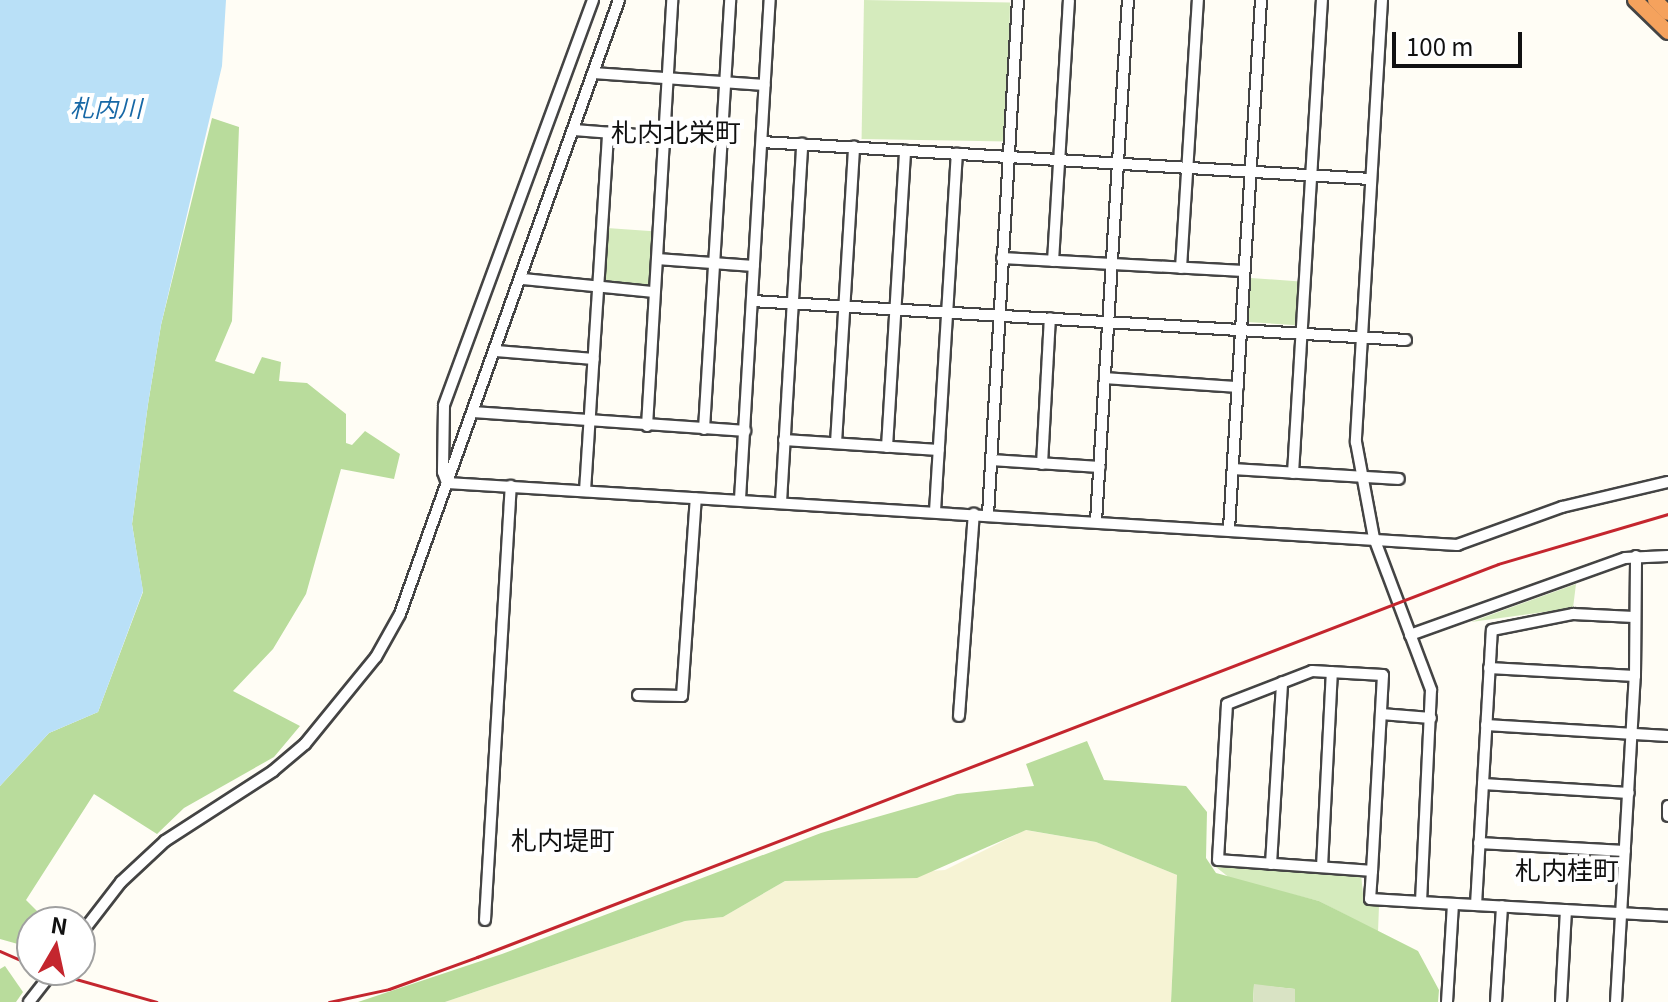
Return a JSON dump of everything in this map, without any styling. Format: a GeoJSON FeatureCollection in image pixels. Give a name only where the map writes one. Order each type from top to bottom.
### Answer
{"type":"FeatureCollection","features":[{"type":"Feature","properties":{"kind":"highway"},"geometry":{"type":"LineString","coordinates":[[1635,0],[1668,32]]}},
{"type":"Feature","properties":{"kind":"highway"},"geometry":{"type":"LineString","coordinates":[[1655,0],[1668,13]]}},
{"type":"Feature","properties":{"kind":"street"},"geometry":{"type":"LineString","coordinates":[[447,483],[444,406],[593,0]]}},
{"type":"Feature","properties":{"kind":"street"},"geometry":{"type":"LineString","coordinates":[[96,914],[121,882],[165,841],[289,760],[350,692],[400,614],[523,279],[619,0]]}},
{"type":"Feature","properties":{"kind":"street"},"geometry":{"type":"LineString","coordinates":[[647,426],[672,0]]}},
{"type":"Feature","properties":{"kind":"street"},"geometry":{"type":"LineString","coordinates":[[704,429],[730,0]]}},
{"type":"Feature","properties":{"kind":"street"},"geometry":{"type":"LineString","coordinates":[[740,499],[770,0]]}},
{"type":"Feature","properties":{"kind":"street"},"geometry":{"type":"LineString","coordinates":[[988,515],[1018,0]]}},
{"type":"Feature","properties":{"kind":"street"},"geometry":{"type":"LineString","coordinates":[[1053,261],[1069,0]]}},
{"type":"Feature","properties":{"kind":"street"},"geometry":{"type":"LineString","coordinates":[[1096,521],[1128,0]]}},
{"type":"Feature","properties":{"kind":"street"},"geometry":{"type":"LineString","coordinates":[[1181,268],[1198,0]]}},
{"type":"Feature","properties":{"kind":"street"},"geometry":{"type":"LineString","coordinates":[[1229,529],[1261,0]]}},
{"type":"Feature","properties":{"kind":"street"},"geometry":{"type":"LineString","coordinates":[[1293,473],[1322,0]]}},
{"type":"Feature","properties":{"kind":"street"},"geometry":{"type":"LineString","coordinates":[[1382,0],[1356,442],[1374,538],[1429,681],[1431,718],[1421,902]]}},
{"type":"Feature","properties":{"kind":"street"},"geometry":{"type":"LineString","coordinates":[[593,73],[765,85]]}},
{"type":"Feature","properties":{"kind":"street"},"geometry":{"type":"LineString","coordinates":[[574,130],[664,137]]}},
{"type":"Feature","properties":{"kind":"street"},"geometry":{"type":"LineString","coordinates":[[585,491],[608,133]]}},
{"type":"Feature","properties":{"kind":"street"},"geometry":{"type":"LineString","coordinates":[[762,142],[1370,179]]}},
{"type":"Feature","properties":{"kind":"street"},"geometry":{"type":"LineString","coordinates":[[781,502],[802,144]]}},
{"type":"Feature","properties":{"kind":"street"},"geometry":{"type":"LineString","coordinates":[[836,443],[854,147]]}},
{"type":"Feature","properties":{"kind":"street"},"geometry":{"type":"LineString","coordinates":[[887,447],[905,151]]}},
{"type":"Feature","properties":{"kind":"street"},"geometry":{"type":"LineString","coordinates":[[935,511],[957,154]]}},
{"type":"Feature","properties":{"kind":"street"},"geometry":{"type":"LineString","coordinates":[[1002,258],[1244,271]]}},
{"type":"Feature","properties":{"kind":"street"},"geometry":{"type":"LineString","coordinates":[[657,259],[754,266]]}},
{"type":"Feature","properties":{"kind":"street"},"geometry":{"type":"LineString","coordinates":[[523,279],[654,292]]}},
{"type":"Feature","properties":{"kind":"street"},"geometry":{"type":"LineString","coordinates":[[752,301],[1406,340]]}},
{"type":"Feature","properties":{"kind":"street"},"geometry":{"type":"LineString","coordinates":[[1042,464],[1050,318]]}},
{"type":"Feature","properties":{"kind":"street"},"geometry":{"type":"LineString","coordinates":[[496,351],[594,359]]}},
{"type":"Feature","properties":{"kind":"street"},"geometry":{"type":"LineString","coordinates":[[1105,378],[1238,387]]}},
{"type":"Feature","properties":{"kind":"street"},"geometry":{"type":"LineString","coordinates":[[474,412],[745,431]]}},
{"type":"Feature","properties":{"kind":"street"},"geometry":{"type":"LineString","coordinates":[[784,440],[939,450]]}},
{"type":"Feature","properties":{"kind":"street"},"geometry":{"type":"LineString","coordinates":[[991,460],[1100,467]]}},
{"type":"Feature","properties":{"kind":"street"},"geometry":{"type":"LineString","coordinates":[[1233,469],[1399,479]]}},
{"type":"Feature","properties":{"kind":"street"},"geometry":{"type":"LineString","coordinates":[[447,483],[1457,545],[1562,507],[1668,482]]}},
{"type":"Feature","properties":{"kind":"street"},"geometry":{"type":"LineString","coordinates":[[485,920],[511,486]]}},
{"type":"Feature","properties":{"kind":"street"},"geometry":{"type":"LineString","coordinates":[[638,695],[682,696],[696,498]]}},
{"type":"Feature","properties":{"kind":"street"},"geometry":{"type":"LineString","coordinates":[[959,716],[974,514]]}},
{"type":"Feature","properties":{"kind":"street"},"geometry":{"type":"LineString","coordinates":[[1410,635],[1636,556],[1668,556]]}},
{"type":"Feature","properties":{"kind":"street"},"geometry":{"type":"LineString","coordinates":[[1616,1002],[1635,676],[1636,556]]}},
{"type":"Feature","properties":{"kind":"street"},"geometry":{"type":"LineString","coordinates":[[1476,905],[1492,630],[1573,614],[1634,617]]}},
{"type":"Feature","properties":{"kind":"street"},"geometry":{"type":"LineString","coordinates":[[1489,668],[1635,676]]}},
{"type":"Feature","properties":{"kind":"street"},"geometry":{"type":"LineString","coordinates":[[1372,871],[1218,860],[1227,704],[1312,671],[1383,675],[1372,871],[1370,899],[1668,916]]}},
{"type":"Feature","properties":{"kind":"street"},"geometry":{"type":"LineString","coordinates":[[1322,867],[1332,672]]}},
{"type":"Feature","properties":{"kind":"street"},"geometry":{"type":"LineString","coordinates":[[1271,864],[1282,682]]}},
{"type":"Feature","properties":{"kind":"street"},"geometry":{"type":"LineString","coordinates":[[1381,714],[1431,718]]}},
{"type":"Feature","properties":{"kind":"street"},"geometry":{"type":"LineString","coordinates":[[1486,725],[1668,736]]}},
{"type":"Feature","properties":{"kind":"street"},"geometry":{"type":"LineString","coordinates":[[1483,784],[1629,793]]}},
{"type":"Feature","properties":{"kind":"street"},"geometry":{"type":"LineString","coordinates":[[1668,806],[1668,816]]}},
{"type":"Feature","properties":{"kind":"street"},"geometry":{"type":"LineString","coordinates":[[1479,843],[1625,851]]}},
{"type":"Feature","properties":{"kind":"street"},"geometry":{"type":"LineString","coordinates":[[1447,1002],[1453,904]]}},
{"type":"Feature","properties":{"kind":"street"},"geometry":{"type":"LineString","coordinates":[[1496,1002],[1502,906]]}},
{"type":"Feature","properties":{"kind":"street"},"geometry":{"type":"LineString","coordinates":[[1561,1002],[1566,910]]}},
{"type":"Feature","properties":{"kind":"street"},"geometry":{"type":"LineString","coordinates":[[29,1002],[42,986]]}},
{"type":"Feature","properties":{"kind":"shaded area"},"geometry":{"type":"Polygon","coordinates":[[[1025,830],[1096,842],[1177,875],[1171,1002],[445,1002],[685,921],[723,917],[785,881],[945,870],[1025,830]]]}},
{"type":"Feature","properties":{"kind":"green space"},"geometry":{"type":"Polygon","coordinates":[[[864,0],[1010,3],[1008,142],[862,139],[864,0]]]}},
{"type":"Feature","properties":{"kind":"green space"},"geometry":{"type":"Polygon","coordinates":[[[212,118],[239,127],[232,321],[215,361],[254,374],[262,357],[281,362],[279,381],[307,383],[346,414],[346,443],[352,445],[365,431],[400,454],[394,479],[341,469],[306,594],[273,649],[233,691],[300,726],[274,757],[184,808],[157,834],[94,794],[26,900],[32,906],[16,906],[16,944],[0,939],[0,786],[49,733],[98,712],[143,592],[132,524],[161,325],[212,118]]]}},
{"type":"Feature","properties":{"kind":"green space"},"geometry":{"type":"Polygon","coordinates":[[[607,228],[653,231],[649,287],[603,284],[607,228]]]}},
{"type":"Feature","properties":{"kind":"green space"},"geometry":{"type":"Polygon","coordinates":[[[1251,278],[1300,281],[1297,325],[1248,322],[1251,278]]]}},
{"type":"Feature","properties":{"kind":"green space"},"geometry":{"type":"Polygon","coordinates":[[[1576,584],[1573,608],[1471,622],[1576,584]]]}},
{"type":"Feature","properties":{"kind":"green space"},"geometry":{"type":"Polygon","coordinates":[[[1087,741],[1104,780],[1186,786],[1207,812],[1206,858],[1216,873],[1319,901],[1418,951],[1439,990],[1438,1002],[1295,1002],[1295,989],[1254,985],[1253,1002],[1171,1002],[1177,875],[1096,842],[1026,830],[917,878],[785,881],[723,917],[685,921],[445,1002],[358,1002],[502,954],[821,833],[957,794],[1034,786],[1026,764],[1087,741]]]}},
{"type":"Feature","properties":{"kind":"green space"},"geometry":{"type":"Polygon","coordinates":[[[1216,867],[1361,874],[1364,904],[1379,906],[1378,932],[1319,901],[1231,879],[1216,867]]]}},
{"type":"Feature","properties":{"kind":"green space"},"geometry":{"type":"Polygon","coordinates":[[[5,966],[23,992],[16,1002],[0,1002],[0,969],[5,966]]]}},
{"type":"Feature","properties":{"kind":"green space"},"geometry":{"type":"Polygon","coordinates":[[[1254,984],[1295,989],[1295,1002],[1253,1002],[1254,984]]]}},
{"type":"Feature","properties":{"kind":"water","name":"札内川"},"geometry":{"type":"Polygon","coordinates":[[[0,0],[226,0],[222,66],[161,325],[148,404],[132,524],[143,591],[98,712],[49,733],[0,786],[0,0]]]}},
{"type":"Feature","properties":{"kind":"railway"},"geometry":{"type":"LineString","coordinates":[[329,1002],[389,989],[477,957],[1498,564],[1668,514]]}},
{"type":"Feature","properties":{"kind":"railway"},"geometry":{"type":"LineString","coordinates":[[0,951],[16,958]]}},
{"type":"Feature","properties":{"kind":"railway"},"geometry":{"type":"LineString","coordinates":[[96,985],[157,1002]]}},
{"type":"Feature","properties":{"kind":"district","name":"札内北栄町"},"geometry":{"type":"Point","coordinates":[676,131]}},
{"type":"Feature","properties":{"kind":"district","name":"札内堤町"},"geometry":{"type":"Point","coordinates":[563,839]}},
{"type":"Feature","properties":{"kind":"district","name":"札内桂町"},"geometry":{"type":"Point","coordinates":[1567,869]}}]}
